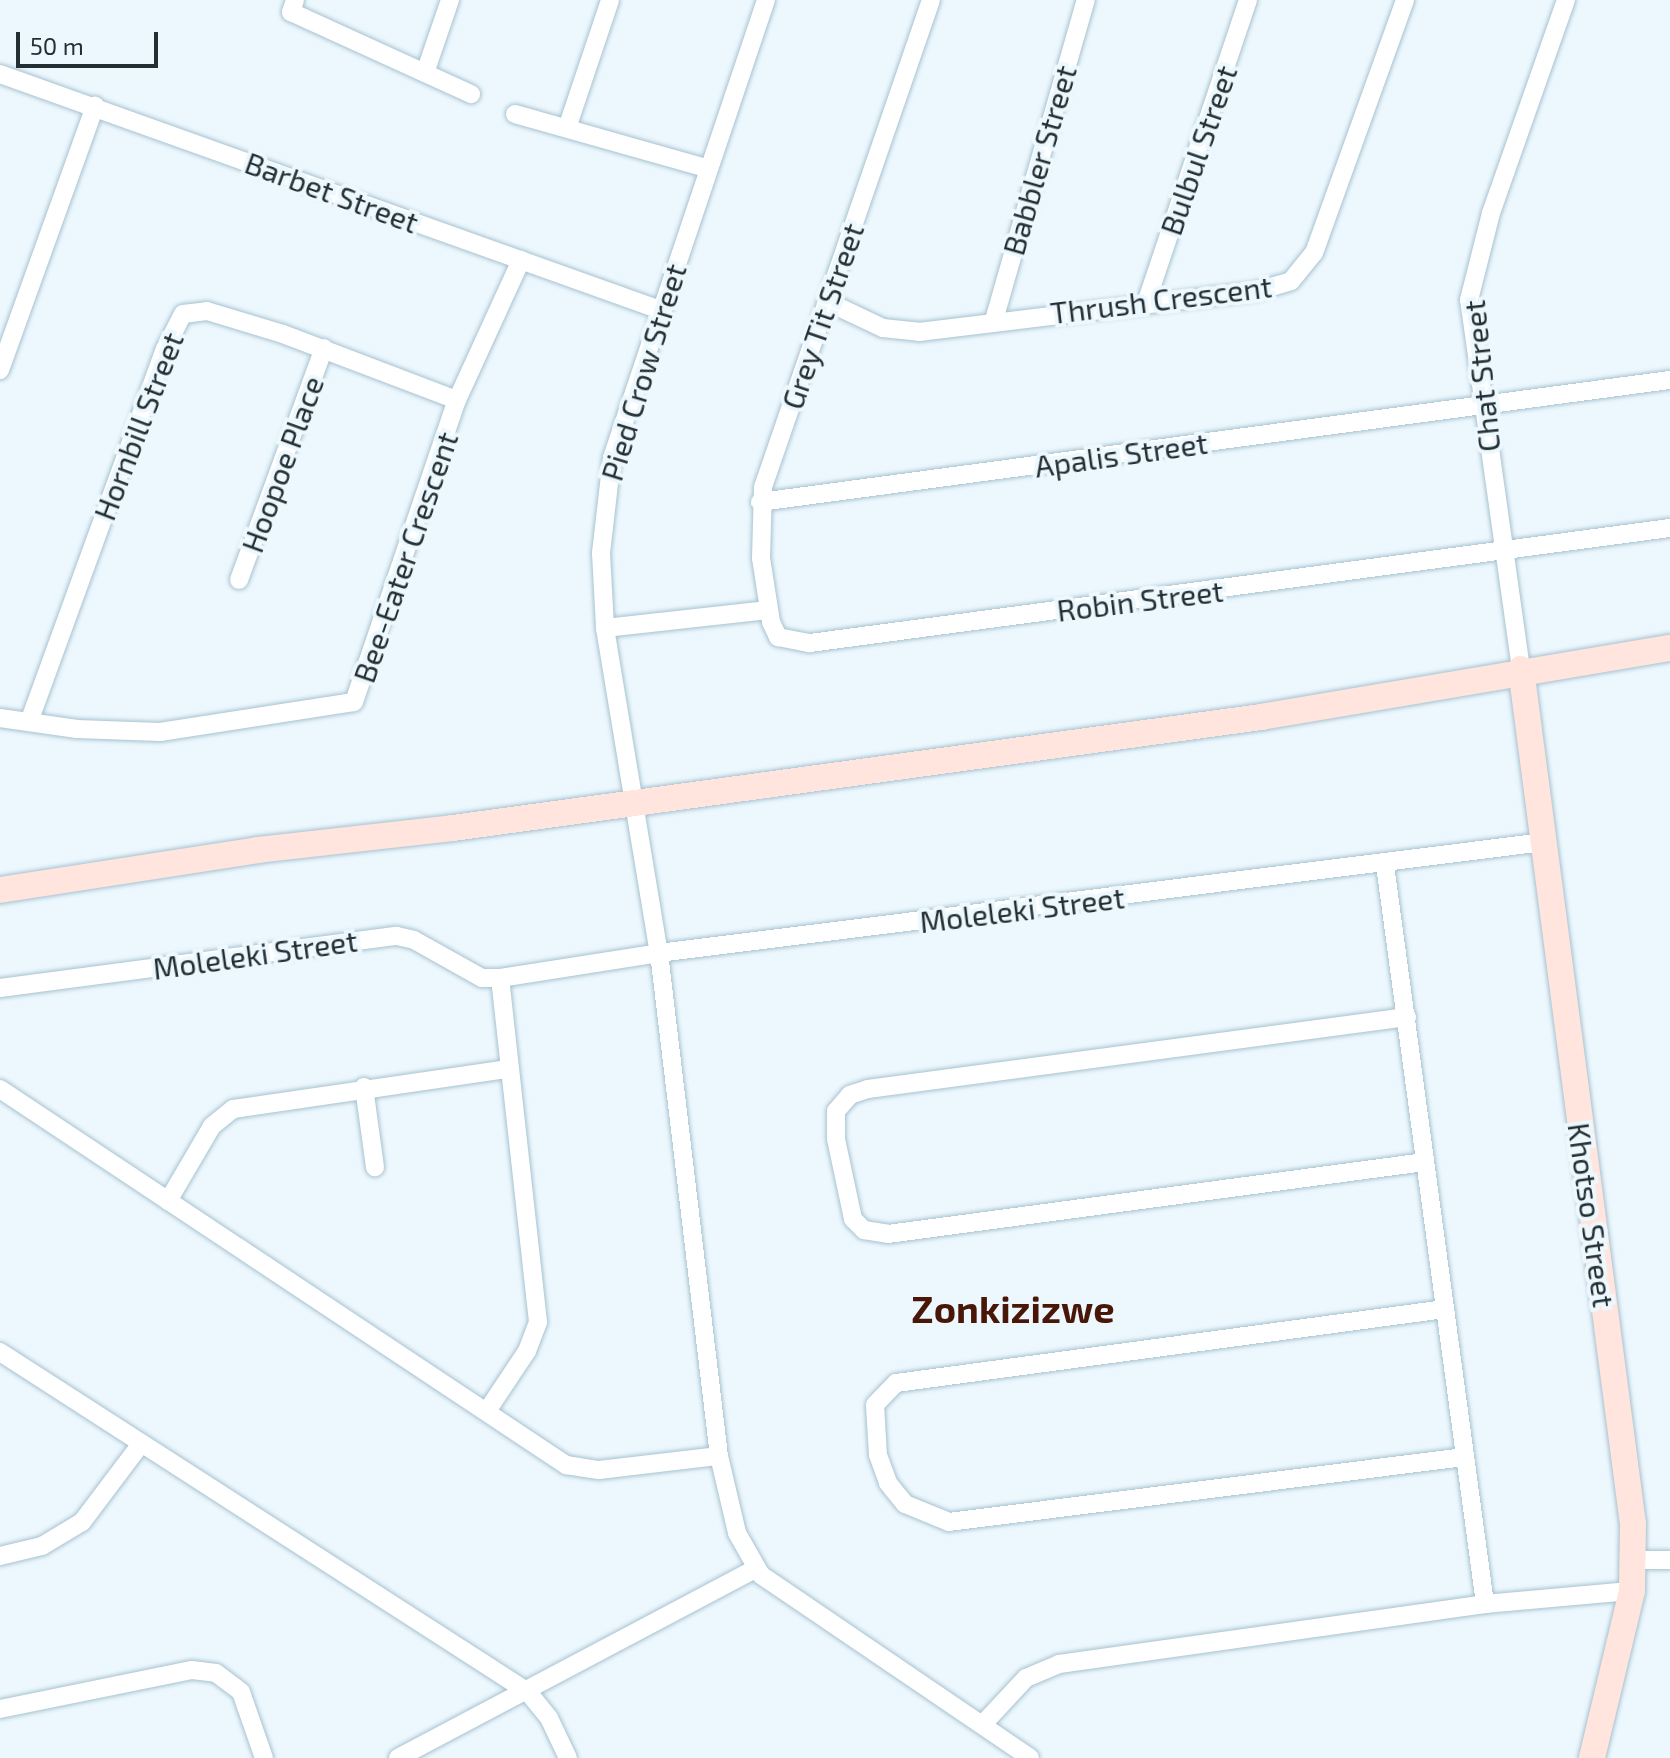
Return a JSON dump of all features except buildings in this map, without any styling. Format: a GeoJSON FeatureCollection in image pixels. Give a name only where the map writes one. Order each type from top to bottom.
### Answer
{"type":"FeatureCollection","features":[{"type":"Feature","properties":{"kind":"street"},"geometry":{"type":"LineString","coordinates":[[425,73],[450,0]]}},
{"type":"Feature","properties":{"kind":"street"},"geometry":{"type":"LineString","coordinates":[[567,128],[610,0]]}},
{"type":"Feature","properties":{"kind":"street","name":"Pied Crow Street"},"geometry":{"type":"LineString","coordinates":[[755,1569],[737,1533],[719,1456],[659,953],[605,628],[601,553],[607,477],[663,311],[706,168],[766,0]]}},
{"type":"Feature","properties":{"kind":"street","name":"Grey Tit Street"},"geometry":{"type":"LineString","coordinates":[[778,637],[768,610],[760,502],[931,0]]}},
{"type":"Feature","properties":{"kind":"street","name":"Babbler Street"},"geometry":{"type":"LineString","coordinates":[[994,320],[1086,0]]}},
{"type":"Feature","properties":{"kind":"street","name":"Bulbul Street"},"geometry":{"type":"LineString","coordinates":[[1147,300],[1248,0]]}},
{"type":"Feature","properties":{"kind":"street","name":"Thrush Crescent"},"geometry":{"type":"LineString","coordinates":[[828,302],[883,328],[906,332],[1147,300],[1257,291],[1291,281],[1304,271],[1375,94],[1405,0]]}},
{"type":"Feature","properties":{"kind":"street","name":"Chat Street"},"geometry":{"type":"LineString","coordinates":[[1521,669],[1469,315],[1473,269],[1566,0]]}},
{"type":"Feature","properties":{"kind":"street"},"geometry":{"type":"LineString","coordinates":[[293,6],[471,94]]}},
{"type":"Feature","properties":{"kind":"street","name":"Barbet Street"},"geometry":{"type":"LineString","coordinates":[[0,74],[663,311]]}},
{"type":"Feature","properties":{"kind":"street"},"geometry":{"type":"LineString","coordinates":[[0,370],[95,106]]}},
{"type":"Feature","properties":{"kind":"street"},"geometry":{"type":"LineString","coordinates":[[515,114],[706,168]]}},
{"type":"Feature","properties":{"kind":"street","name":"Bee-Eater Crescent"},"geometry":{"type":"LineString","coordinates":[[0,718],[160,732],[354,702],[457,400],[521,260]]}},
{"type":"Feature","properties":{"kind":"street","name":"Hornbill Street"},"geometry":{"type":"LineString","coordinates":[[29,722],[180,317],[207,311],[324,348],[457,400]]}},
{"type":"Feature","properties":{"kind":"street","name":"Hoopoe Place"},"geometry":{"type":"LineString","coordinates":[[239,580],[324,348]]}},
{"type":"Feature","properties":{"kind":"street","name":"Apalis Street"},"geometry":{"type":"LineString","coordinates":[[760,502],[1670,380]]}},
{"type":"Feature","properties":{"kind":"street","name":"Robin Street"},"geometry":{"type":"LineString","coordinates":[[778,637],[810,643],[1670,528]]}},
{"type":"Feature","properties":{"kind":"street"},"geometry":{"type":"LineString","coordinates":[[605,628],[768,610]]}},
{"type":"Feature","properties":{"kind":"street"},"geometry":{"type":"LineString","coordinates":[[0,890],[367,835],[636,803],[1261,717],[1521,669],[1670,648]]}},
{"type":"Feature","properties":{"kind":"street","name":"Khotso Street"},"geometry":{"type":"LineString","coordinates":[[1521,669],[1634,1560],[1632,1591],[1592,1758]]}},
{"type":"Feature","properties":{"kind":"street","name":"Moleleki Street"},"geometry":{"type":"LineString","coordinates":[[0,988],[397,936],[414,940],[482,978],[500,978],[659,953],[1385,865],[1544,842]]}},
{"type":"Feature","properties":{"kind":"street"},"geometry":{"type":"LineString","coordinates":[[1385,865],[1485,1604]]}},
{"type":"Feature","properties":{"kind":"street"},"geometry":{"type":"LineString","coordinates":[[487,1411],[527,1351],[538,1322],[500,978]]}},
{"type":"Feature","properties":{"kind":"street"},"geometry":{"type":"LineString","coordinates":[[1407,1017],[868,1089],[850,1095],[836,1111],[836,1139],[853,1219],[864,1230],[888,1234],[1425,1162]]}},
{"type":"Feature","properties":{"kind":"street"},"geometry":{"type":"LineString","coordinates":[[168,1201],[212,1126],[233,1109],[364,1087],[508,1069]]}},
{"type":"Feature","properties":{"kind":"street"},"geometry":{"type":"LineString","coordinates":[[364,1087],[375,1167]]}},
{"type":"Feature","properties":{"kind":"street"},"geometry":{"type":"LineString","coordinates":[[0,1089],[566,1465],[588,1470],[719,1456]]}},
{"type":"Feature","properties":{"kind":"street"},"geometry":{"type":"LineString","coordinates":[[1445,1309],[905,1381],[877,1398],[873,1416],[878,1455],[888,1483],[905,1504],[931,1519],[949,1522],[1464,1457]]}},
{"type":"Feature","properties":{"kind":"street"},"geometry":{"type":"LineString","coordinates":[[0,1352],[528,1692],[549,1718],[568,1758]]}},
{"type":"Feature","properties":{"kind":"street"},"geometry":{"type":"LineString","coordinates":[[0,1556],[33,1549],[75,1527],[140,1445]]}},
{"type":"Feature","properties":{"kind":"street"},"geometry":{"type":"LineString","coordinates":[[1634,1560],[1670,1560]]}},
{"type":"Feature","properties":{"kind":"street"},"geometry":{"type":"LineString","coordinates":[[398,1758],[428,1738],[528,1692],[755,1569],[789,1598],[984,1723],[1030,1758]]}},
{"type":"Feature","properties":{"kind":"street"},"geometry":{"type":"LineString","coordinates":[[984,1723],[1026,1678],[1059,1664],[1485,1604],[1632,1591]]}},
{"type":"Feature","properties":{"kind":"street"},"geometry":{"type":"LineString","coordinates":[[0,1709],[192,1670],[216,1673],[241,1692],[264,1758]]}},
{"type":"Feature","properties":{"kind":"district","name":"Zonkizizwe"},"geometry":{"type":"Point","coordinates":[1013,1309]}}]}
